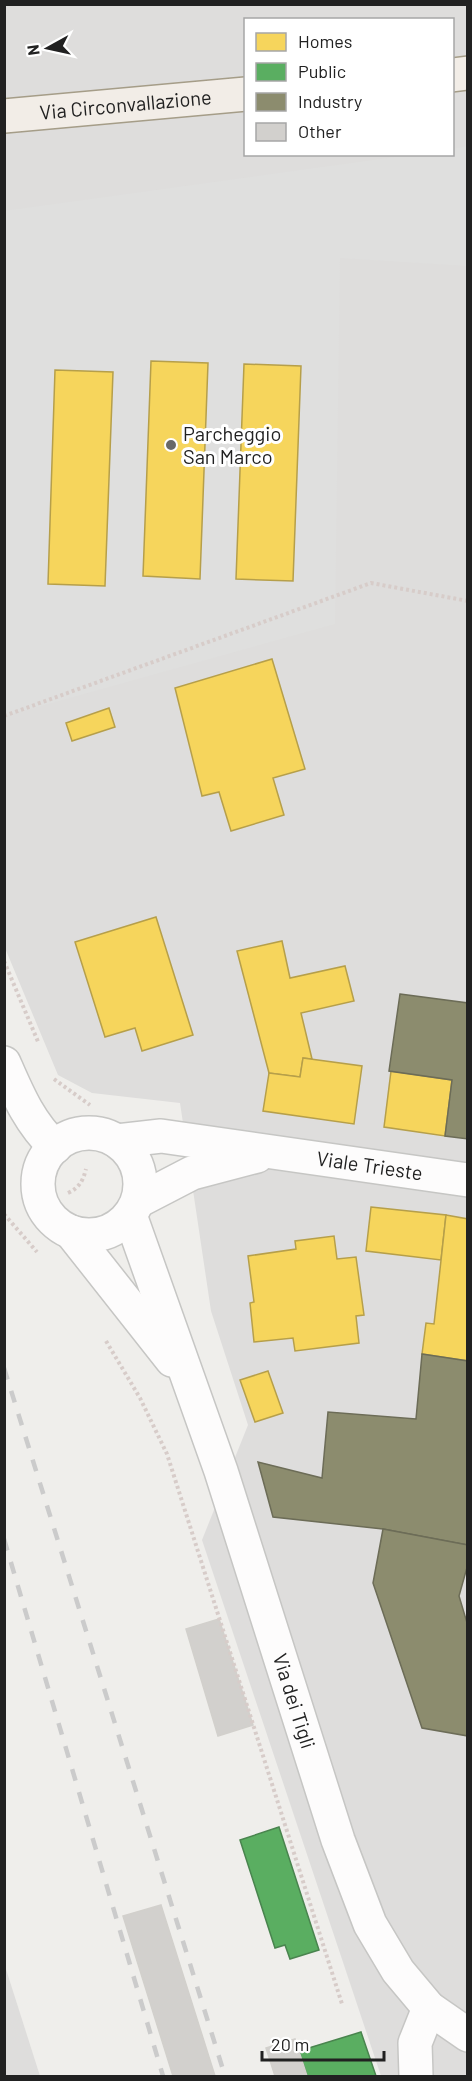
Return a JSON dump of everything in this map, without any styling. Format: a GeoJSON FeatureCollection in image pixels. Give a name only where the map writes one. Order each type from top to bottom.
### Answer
{"type":"FeatureCollection","features":[{"type":"Feature","properties":{"kind":"main road","name":"Via Circonvallazione"},"geometry":{"type":"LineString","coordinates":[[4,117],[244,94]]}},
{"type":"Feature","properties":{"kind":"street"},"geometry":{"type":"LineString","coordinates":[[4,1063],[24,1110],[36,1129],[55,1147],[72,1136],[92,1133],[117,1141]]}},
{"type":"Feature","properties":{"kind":"street","name":"Viale Trieste"},"geometry":{"type":"LineString","coordinates":[[117,1141],[161,1136],[468,1180]]}},
{"type":"Feature","properties":{"kind":"street","name":"Via dei Tigli"},"geometry":{"type":"LineString","coordinates":[[117,1141],[130,1152],[138,1167],[140,1184],[134,1208],[188,1380],[221,1471],[338,1840],[366,1914],[398,1971],[429,2008],[468,2035]]}},
{"type":"Feature","properties":{"kind":"street","name":"Via dei Tigli"},"geometry":{"type":"LineString","coordinates":[[55,1147],[40,1172],[38,1186],[41,1200],[48,1214],[71,1232],[188,1380]]}},
{"type":"Feature","properties":{"kind":"street","name":"Viale Trieste"},"geometry":{"type":"LineString","coordinates":[[134,1208],[192,1173],[271,1152]]}},
{"type":"Feature","properties":{"kind":"street"},"geometry":{"type":"LineString","coordinates":[[71,1232],[87,1235],[104,1233],[118,1226],[134,1208]]}},
{"type":"Feature","properties":{"kind":"street"},"geometry":{"type":"LineString","coordinates":[[416,2076],[415,2043],[429,2008]]}},
{"type":"Feature","properties":{"kind":"path"},"geometry":{"type":"LineString","coordinates":[[4,716],[371,583],[468,601]]}},
{"type":"Feature","properties":{"kind":"path"},"geometry":{"type":"LineString","coordinates":[[4,961],[40,1046]]}},
{"type":"Feature","properties":{"kind":"path"},"geometry":{"type":"LineString","coordinates":[[49,1068],[54,1078],[90,1105]]}},
{"type":"Feature","properties":{"kind":"path"},"geometry":{"type":"LineString","coordinates":[[4,1214],[41,1258]]}},
{"type":"Feature","properties":{"kind":"path"},"geometry":{"type":"LineString","coordinates":[[105,1340],[140,1398],[167,1454],[342,2004]]}},
{"type":"Feature","properties":{"kind":"shaded area"},"geometry":{"type":"Polygon","coordinates":[[[4,5],[467,5],[467,2076],[381,2076],[202,1540],[248,1425],[211,1311],[180,1103],[92,1093],[58,1075],[5,948],[4,5]]]}},
{"type":"Feature","properties":{"kind":"shaded area","name":"Parcheggio San Marco"},"geometry":{"type":"Polygon","coordinates":[[[467,146],[467,266],[340,258],[335,624],[5,716],[4,211],[402,156],[454,156],[454,149],[467,146]]]}},
{"type":"Feature","properties":{"kind":"shaded area"},"geometry":{"type":"Polygon","coordinates":[[[5,1966],[40,2076],[5,2076],[5,1966]]]}},
{"type":"Feature","properties":{"kind":"building: Homes"},"geometry":{"type":"Polygon","coordinates":[[[151,361],[208,363],[200,579],[143,576],[151,361]]]}},
{"type":"Feature","properties":{"kind":"building: Homes"},"geometry":{"type":"Polygon","coordinates":[[[244,364],[301,366],[293,581],[236,579],[244,364]]]}},
{"type":"Feature","properties":{"kind":"building: Homes"},"geometry":{"type":"Polygon","coordinates":[[[55,370],[113,372],[105,586],[48,584],[55,370]]]}},
{"type":"Feature","properties":{"kind":"building: Homes"},"geometry":{"type":"Polygon","coordinates":[[[272,659],[305,769],[273,778],[284,815],[231,831],[219,792],[202,796],[175,688],[272,659]]]}},
{"type":"Feature","properties":{"kind":"building: Homes"},"geometry":{"type":"Polygon","coordinates":[[[109,708],[115,727],[72,741],[66,723],[109,708]]]}},
{"type":"Feature","properties":{"kind":"building: Homes"},"geometry":{"type":"Polygon","coordinates":[[[156,917],[193,1035],[142,1051],[135,1028],[105,1037],[75,942],[156,917]]]}},
{"type":"Feature","properties":{"kind":"building: Homes"},"geometry":{"type":"Polygon","coordinates":[[[282,941],[290,978],[345,966],[354,1001],[301,1013],[312,1059],[303,1058],[300,1077],[269,1073],[237,951],[282,941]]]}},
{"type":"Feature","properties":{"kind":"building: Homes"},"geometry":{"type":"Polygon","coordinates":[[[303,1058],[362,1066],[354,1124],[263,1111],[269,1073],[300,1077],[303,1058]]]}},
{"type":"Feature","properties":{"kind":"building: Homes"},"geometry":{"type":"Polygon","coordinates":[[[391,1071],[452,1080],[445,1136],[384,1127],[391,1071]]]}},
{"type":"Feature","properties":{"kind":"building: Homes"},"geometry":{"type":"Polygon","coordinates":[[[371,1207],[446,1215],[441,1260],[366,1251],[371,1207]]]}},
{"type":"Feature","properties":{"kind":"building: Homes"},"geometry":{"type":"Polygon","coordinates":[[[446,1215],[468,1219],[468,1361],[422,1354],[426,1323],[434,1324],[446,1215]]]}},
{"type":"Feature","properties":{"kind":"building: Homes"},"geometry":{"type":"Polygon","coordinates":[[[334,1236],[337,1259],[356,1257],[364,1315],[356,1316],[359,1343],[295,1351],[293,1338],[254,1342],[250,1303],[254,1302],[248,1256],[296,1249],[295,1241],[334,1236]]]}},
{"type":"Feature","properties":{"kind":"building: Homes"},"geometry":{"type":"Polygon","coordinates":[[[268,1371],[283,1413],[255,1422],[240,1380],[268,1371]]]}},
{"type":"Feature","properties":{"kind":"building: Public"},"geometry":{"type":"Polygon","coordinates":[[[279,1827],[319,1950],[290,1959],[285,1945],[275,1948],[240,1840],[279,1827]]]}},
{"type":"Feature","properties":{"kind":"building: Public"},"geometry":{"type":"Polygon","coordinates":[[[361,2032],[376,2076],[307,2076],[299,2051],[361,2032]]]}},
{"type":"Feature","properties":{"kind":"building: Industry"},"geometry":{"type":"Polygon","coordinates":[[[400,994],[468,1003],[468,1139],[445,1136],[452,1080],[389,1071],[400,994]]]}},
{"type":"Feature","properties":{"kind":"building: Industry"},"geometry":{"type":"Polygon","coordinates":[[[422,1354],[468,1361],[468,1545],[383,1529],[273,1517],[258,1462],[322,1478],[328,1412],[416,1419],[422,1354]]]}},
{"type":"Feature","properties":{"kind":"building: Industry"},"geometry":{"type":"Polygon","coordinates":[[[383,1529],[468,1545],[468,1564],[459,1596],[468,1626],[468,1736],[422,1728],[373,1583],[383,1529]]]}},
{"type":"Feature","properties":{"kind":"building: Other"},"geometry":{"type":"Polygon","coordinates":[[[219,1619],[253,1725],[218,1736],[186,1629],[219,1619]]]}},
{"type":"Feature","properties":{"kind":"building: Other"},"geometry":{"type":"Polygon","coordinates":[[[161,1905],[215,2076],[173,2076],[123,1916],[161,1905]]]}},
{"type":"Feature","properties":{"kind":"building: Other"},"geometry":{"type":"Polygon","coordinates":[[[295,2039],[307,2076],[275,2076],[266,2048],[295,2039]]]}},
{"type":"Feature","properties":{"kind":"railway"},"geometry":{"type":"LineString","coordinates":[[4,1368],[225,2076]]}},
{"type":"Feature","properties":{"kind":"railway"},"geometry":{"type":"LineString","coordinates":[[4,1539],[163,2076]]}},
{"type":"Feature","properties":{"kind":"place","name":"Parcheggio San Marco"},"geometry":{"type":"Point","coordinates":[171,445]}}]}
